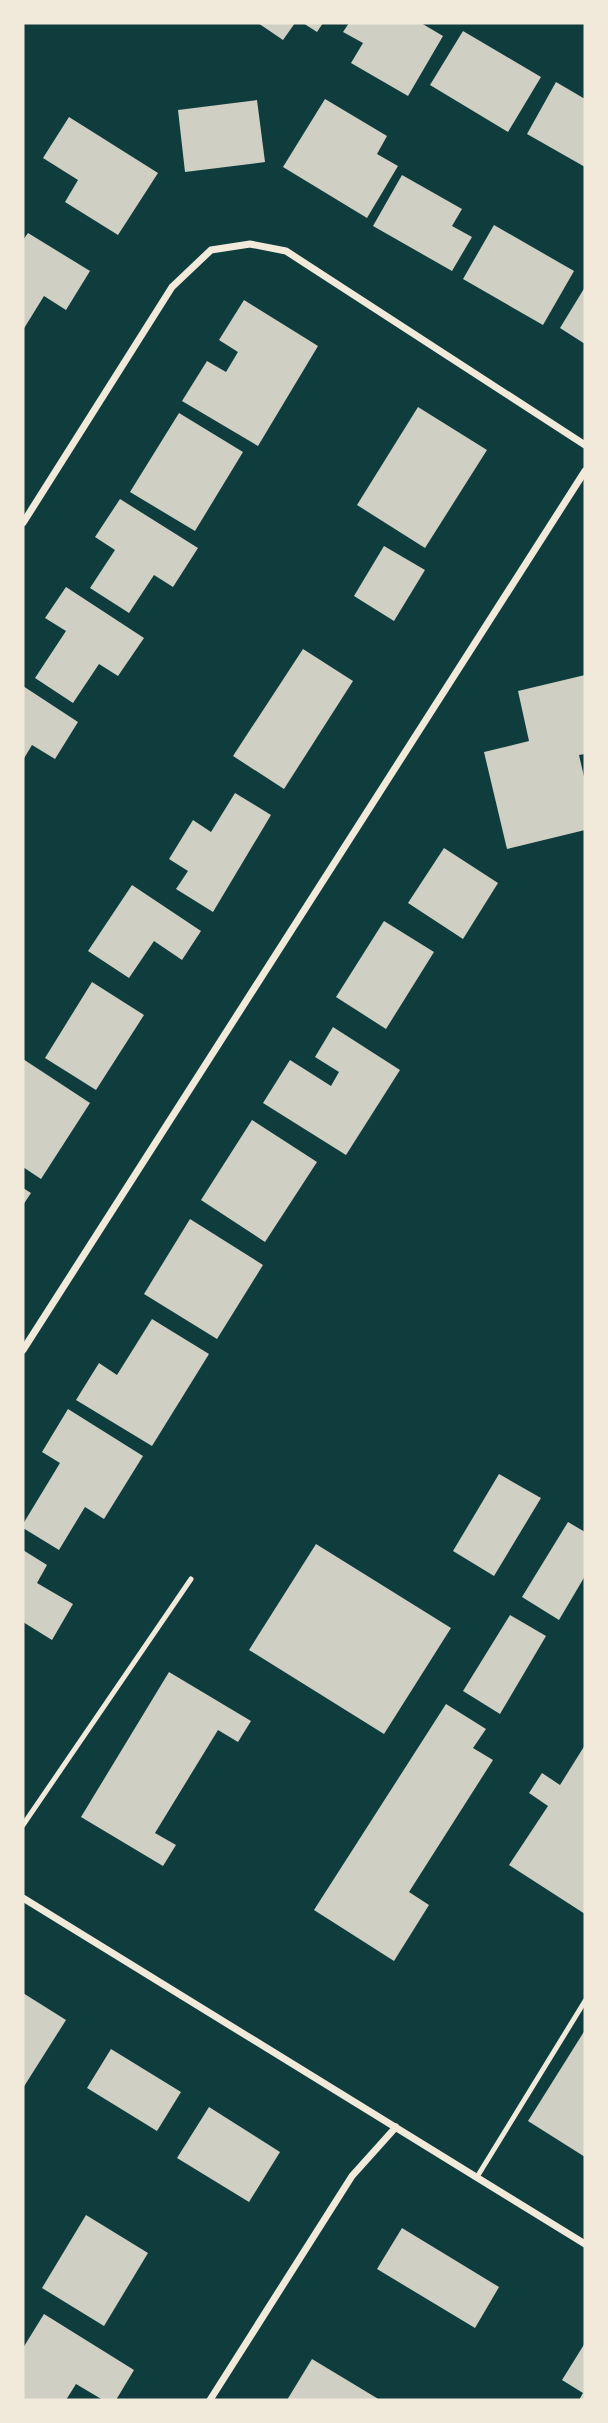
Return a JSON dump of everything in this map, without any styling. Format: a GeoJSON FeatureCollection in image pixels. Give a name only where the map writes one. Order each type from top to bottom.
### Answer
{"type":"FeatureCollection","features":[{"type":"Feature","properties":{"kind":"street"},"geometry":{"type":"LineString","coordinates":[[23,523],[172,287],[211,250],[250,244],[286,251],[585,445]]}},
{"type":"Feature","properties":{"kind":"street"},"geometry":{"type":"LineString","coordinates":[[23,1350],[585,471]]}},
{"type":"Feature","properties":{"kind":"street"},"geometry":{"type":"LineString","coordinates":[[23,1898],[585,2244]]}},
{"type":"Feature","properties":{"kind":"street"},"geometry":{"type":"LineString","coordinates":[[210,2400],[352,2176],[396,2127]]}},
{"type":"Feature","properties":{"kind":"lane"},"geometry":{"type":"LineString","coordinates":[[23,1825],[191,1579]]}},
{"type":"Feature","properties":{"kind":"lane"},"geometry":{"type":"LineString","coordinates":[[477,2177],[585,2001]]}},
{"type":"Feature","properties":{"kind":"building"},"geometry":{"type":"Polygon","coordinates":[[[258,23],[295,23],[283,40],[258,23]]]}},
{"type":"Feature","properties":{"kind":"building"},"geometry":{"type":"Polygon","coordinates":[[[303,23],[323,23],[317,32],[303,23]]]}},
{"type":"Feature","properties":{"kind":"building"},"geometry":{"type":"Polygon","coordinates":[[[349,23],[421,23],[443,36],[408,96],[351,63],[363,43],[343,32],[349,23]]]}},
{"type":"Feature","properties":{"kind":"building"},"geometry":{"type":"Polygon","coordinates":[[[463,31],[541,77],[508,132],[430,85],[463,31]]]}},
{"type":"Feature","properties":{"kind":"building"},"geometry":{"type":"Polygon","coordinates":[[[556,82],[585,99],[585,167],[527,134],[556,82]]]}},
{"type":"Feature","properties":{"kind":"building"},"geometry":{"type":"Polygon","coordinates":[[[325,99],[387,136],[377,154],[398,166],[367,218],[283,167],[325,99]]]}},
{"type":"Feature","properties":{"kind":"building"},"geometry":{"type":"Polygon","coordinates":[[[257,100],[265,162],[185,172],[178,110],[257,100]]]}},
{"type":"Feature","properties":{"kind":"building"},"geometry":{"type":"Polygon","coordinates":[[[69,117],[158,173],[118,235],[65,202],[78,180],[43,158],[69,117]]]}},
{"type":"Feature","properties":{"kind":"building"},"geometry":{"type":"Polygon","coordinates":[[[402,175],[462,209],[452,226],[472,237],[452,271],[373,226],[402,175]]]}},
{"type":"Feature","properties":{"kind":"building"},"geometry":{"type":"Polygon","coordinates":[[[494,225],[574,271],[543,325],[463,279],[494,225]]]}},
{"type":"Feature","properties":{"kind":"building"},"geometry":{"type":"Polygon","coordinates":[[[28,233],[90,271],[66,310],[44,296],[23,330],[23,240],[28,233]]]}},
{"type":"Feature","properties":{"kind":"building"},"geometry":{"type":"Polygon","coordinates":[[[585,287],[585,344],[560,328],[585,287]]]}},
{"type":"Feature","properties":{"kind":"building"},"geometry":{"type":"Polygon","coordinates":[[[244,300],[318,346],[258,446],[182,401],[207,361],[226,372],[238,352],[219,340],[244,300]]]}},
{"type":"Feature","properties":{"kind":"building"},"geometry":{"type":"Polygon","coordinates":[[[418,407],[487,450],[425,548],[357,505],[418,407]]]}},
{"type":"Feature","properties":{"kind":"building"},"geometry":{"type":"Polygon","coordinates":[[[179,413],[243,452],[195,531],[130,492],[179,413]]]}},
{"type":"Feature","properties":{"kind":"building"},"geometry":{"type":"Polygon","coordinates":[[[120,499],[198,548],[173,587],[154,575],[129,613],[90,588],[115,550],[95,537],[120,499]]]}},
{"type":"Feature","properties":{"kind":"building"},"geometry":{"type":"Polygon","coordinates":[[[384,546],[425,570],[394,621],[354,596],[384,546]]]}},
{"type":"Feature","properties":{"kind":"building"},"geometry":{"type":"Polygon","coordinates":[[[66,587],[144,638],[118,676],[99,664],[73,703],[35,678],[66,631],[45,618],[66,587]]]}},
{"type":"Feature","properties":{"kind":"building"},"geometry":{"type":"Polygon","coordinates":[[[303,649],[353,681],[284,789],[233,756],[303,649]]]}},
{"type":"Feature","properties":{"kind":"building"},"geometry":{"type":"Polygon","coordinates":[[[585,675],[585,754],[579,755],[585,781],[585,830],[507,849],[484,752],[529,741],[518,691],[585,675]]]}},
{"type":"Feature","properties":{"kind":"building"},"geometry":{"type":"Polygon","coordinates":[[[23,686],[78,722],[55,759],[32,745],[23,760],[23,686]]]}},
{"type":"Feature","properties":{"kind":"building"},"geometry":{"type":"Polygon","coordinates":[[[235,793],[271,815],[213,912],[176,889],[188,871],[169,859],[193,820],[211,832],[235,793]]]}},
{"type":"Feature","properties":{"kind":"building"},"geometry":{"type":"Polygon","coordinates":[[[444,848],[498,883],[463,939],[408,903],[444,848]]]}},
{"type":"Feature","properties":{"kind":"building"},"geometry":{"type":"Polygon","coordinates":[[[132,885],[201,931],[182,960],[154,941],[129,978],[88,951],[132,885]]]}},
{"type":"Feature","properties":{"kind":"building"},"geometry":{"type":"Polygon","coordinates":[[[384,921],[434,952],[386,1029],[336,997],[384,921]]]}},
{"type":"Feature","properties":{"kind":"building"},"geometry":{"type":"Polygon","coordinates":[[[92,982],[144,1015],[96,1090],[45,1058],[92,982]]]}},
{"type":"Feature","properties":{"kind":"building"},"geometry":{"type":"Polygon","coordinates":[[[333,1027],[400,1070],[346,1155],[263,1103],[290,1060],[331,1086],[339,1072],[315,1057],[333,1027]]]}},
{"type":"Feature","properties":{"kind":"building"},"geometry":{"type":"Polygon","coordinates":[[[23,1059],[90,1103],[41,1179],[23,1167],[23,1059]]]}},
{"type":"Feature","properties":{"kind":"building"},"geometry":{"type":"Polygon","coordinates":[[[252,1120],[317,1162],[265,1242],[201,1200],[252,1120]]]}},
{"type":"Feature","properties":{"kind":"building"},"geometry":{"type":"Polygon","coordinates":[[[23,1188],[31,1193],[23,1205],[23,1188]]]}},
{"type":"Feature","properties":{"kind":"building"},"geometry":{"type":"Polygon","coordinates":[[[190,1219],[263,1265],[217,1339],[144,1294],[190,1219]]]}},
{"type":"Feature","properties":{"kind":"building"},"geometry":{"type":"Polygon","coordinates":[[[152,1319],[209,1354],[152,1446],[76,1400],[99,1363],[117,1375],[152,1319]]]}},
{"type":"Feature","properties":{"kind":"building"},"geometry":{"type":"Polygon","coordinates":[[[68,1409],[143,1456],[104,1519],[85,1507],[59,1550],[23,1528],[23,1524],[60,1463],[42,1452],[68,1409]]]}},
{"type":"Feature","properties":{"kind":"building"},"geometry":{"type":"Polygon","coordinates":[[[499,1474],[541,1498],[494,1576],[453,1551],[499,1474]]]}},
{"type":"Feature","properties":{"kind":"building"},"geometry":{"type":"Polygon","coordinates":[[[568,1522],[585,1532],[585,1576],[559,1620],[522,1597],[568,1522]]]}},
{"type":"Feature","properties":{"kind":"building"},"geometry":{"type":"Polygon","coordinates":[[[316,1544],[451,1628],[384,1734],[249,1650],[316,1544]]]}},
{"type":"Feature","properties":{"kind":"building"},"geometry":{"type":"Polygon","coordinates":[[[23,1550],[47,1565],[37,1583],[73,1604],[52,1640],[23,1622],[23,1550]]]}},
{"type":"Feature","properties":{"kind":"building"},"geometry":{"type":"Polygon","coordinates":[[[510,1615],[546,1636],[500,1714],[463,1691],[510,1615]]]}},
{"type":"Feature","properties":{"kind":"building"},"geometry":{"type":"Polygon","coordinates":[[[169,1672],[251,1721],[238,1742],[218,1730],[155,1833],[176,1845],[163,1866],[81,1817],[169,1672]]]}},
{"type":"Feature","properties":{"kind":"building"},"geometry":{"type":"Polygon","coordinates":[[[446,1704],[486,1729],[473,1748],[493,1760],[409,1892],[429,1905],[394,1961],[314,1910],[446,1704]]]}},
{"type":"Feature","properties":{"kind":"building"},"geometry":{"type":"Polygon","coordinates":[[[585,1745],[585,1914],[509,1865],[548,1806],[529,1793],[542,1773],[560,1785],[585,1745]]]}},
{"type":"Feature","properties":{"kind":"building"},"geometry":{"type":"Polygon","coordinates":[[[23,1993],[66,2020],[23,2088],[23,1993]]]}},
{"type":"Feature","properties":{"kind":"building"},"geometry":{"type":"Polygon","coordinates":[[[585,2030],[585,2157],[528,2121],[585,2030]]]}},
{"type":"Feature","properties":{"kind":"building"},"geometry":{"type":"Polygon","coordinates":[[[111,2049],[181,2092],[157,2131],[87,2088],[111,2049]]]}},
{"type":"Feature","properties":{"kind":"building"},"geometry":{"type":"Polygon","coordinates":[[[209,2107],[280,2152],[249,2202],[177,2158],[209,2107]]]}},
{"type":"Feature","properties":{"kind":"building"},"geometry":{"type":"Polygon","coordinates":[[[86,2215],[148,2253],[104,2326],[42,2288],[86,2215]]]}},
{"type":"Feature","properties":{"kind":"building"},"geometry":{"type":"Polygon","coordinates":[[[402,2228],[499,2287],[475,2328],[377,2269],[402,2228]]]}},
{"type":"Feature","properties":{"kind":"building"},"geometry":{"type":"Polygon","coordinates":[[[44,2314],[134,2370],[116,2400],[103,2400],[76,2384],[66,2400],[23,2400],[23,2348],[44,2314]]]}},
{"type":"Feature","properties":{"kind":"building"},"geometry":{"type":"Polygon","coordinates":[[[585,2343],[585,2400],[579,2400],[583,2393],[562,2380],[585,2343]]]}},
{"type":"Feature","properties":{"kind":"building"},"geometry":{"type":"Polygon","coordinates":[[[312,2359],[380,2400],[287,2400],[312,2359]]]}}]}
